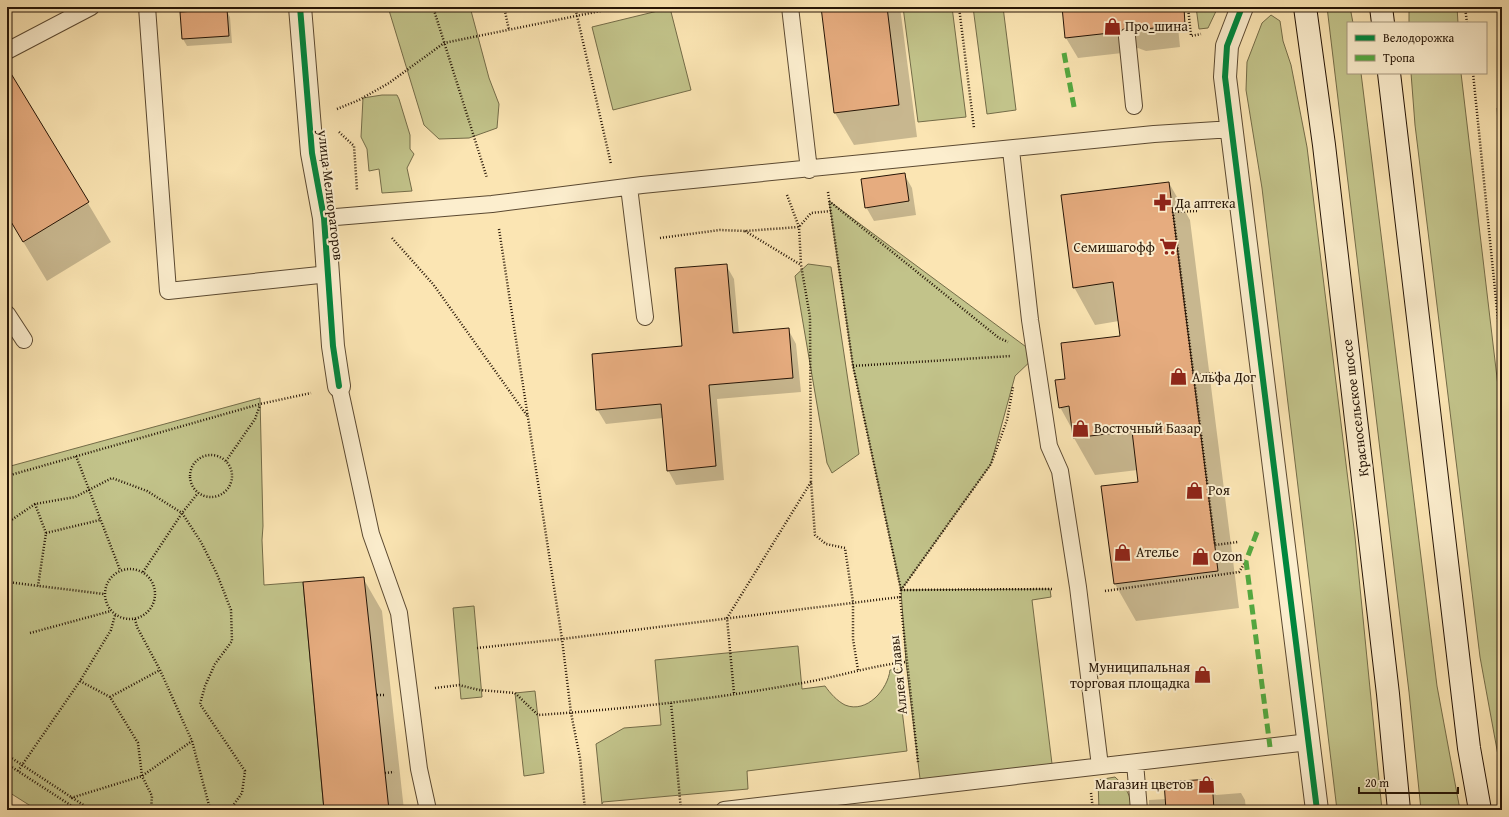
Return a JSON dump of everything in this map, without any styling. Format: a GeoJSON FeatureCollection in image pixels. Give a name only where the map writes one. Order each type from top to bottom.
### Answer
{"type":"FeatureCollection","features":[{"type":"Feature","properties":{"kind":"main road","name":"улица Мелиораторов"},"geometry":{"type":"LineString","coordinates":[[300,7],[312,153],[324,218],[334,346],[339,386]]}},
{"type":"Feature","properties":{"kind":"main road"},"geometry":{"type":"LineString","coordinates":[[1242,7],[1227,46],[1225,77],[1317,810]]}},
{"type":"Feature","properties":{"kind":"main road","name":"Красносельское шоссе"},"geometry":{"type":"LineString","coordinates":[[1305,7],[1326,161],[1388,694],[1399,810]]}},
{"type":"Feature","properties":{"kind":"main road"},"geometry":{"type":"LineString","coordinates":[[1381,7],[1383,22]]}},
{"type":"Feature","properties":{"kind":"main road"},"geometry":{"type":"LineString","coordinates":[[1389,74],[1469,748],[1480,810]]}},
{"type":"Feature","properties":{"kind":"lane"},"geometry":{"type":"LineString","coordinates":[[7,51],[91,7]]}},
{"type":"Feature","properties":{"kind":"lane"},"geometry":{"type":"LineString","coordinates":[[147,7],[168,290],[328,274]]}},
{"type":"Feature","properties":{"kind":"lane"},"geometry":{"type":"LineString","coordinates":[[790,7],[809,170]]}},
{"type":"Feature","properties":{"kind":"lane"},"geometry":{"type":"LineString","coordinates":[[1127,37],[1134,106]]}},
{"type":"Feature","properties":{"kind":"lane"},"geometry":{"type":"LineString","coordinates":[[324,218],[492,204],[629,187],[1217,130],[1227,130],[1232,133]]}},
{"type":"Feature","properties":{"kind":"lane"},"geometry":{"type":"LineString","coordinates":[[1010,150],[1029,310],[1037,355],[1049,446],[1060,471],[1100,766]]}},
{"type":"Feature","properties":{"kind":"lane"},"geometry":{"type":"LineString","coordinates":[[629,187],[645,317]]}},
{"type":"Feature","properties":{"kind":"lane"},"geometry":{"type":"LineString","coordinates":[[7,314],[24,340]]}},
{"type":"Feature","properties":{"kind":"lane"},"geometry":{"type":"LineString","coordinates":[[339,386],[371,534],[399,613],[419,769],[428,810]]}},
{"type":"Feature","properties":{"kind":"lane"},"geometry":{"type":"LineString","coordinates":[[724,810],[1309,742]]}},
{"type":"Feature","properties":{"kind":"lane"},"geometry":{"type":"LineString","coordinates":[[1135,762],[1139,810]]}},
{"type":"Feature","properties":{"kind":"path"},"geometry":{"type":"LineString","coordinates":[[433,7],[489,183]]}},
{"type":"Feature","properties":{"kind":"path"},"geometry":{"type":"LineString","coordinates":[[504,7],[509,30]]}},
{"type":"Feature","properties":{"kind":"path"},"geometry":{"type":"LineString","coordinates":[[575,7],[612,168]]}},
{"type":"Feature","properties":{"kind":"path"},"geometry":{"type":"LineString","coordinates":[[593,7],[594,12]]}},
{"type":"Feature","properties":{"kind":"path"},"geometry":{"type":"LineString","coordinates":[[338,116],[337,107],[359,100],[389,83],[444,43],[620,7]]}},
{"type":"Feature","properties":{"kind":"path"},"geometry":{"type":"LineString","coordinates":[[959,7],[977,153]]}},
{"type":"Feature","properties":{"kind":"path"},"geometry":{"type":"LineString","coordinates":[[1188,7],[1191,36],[1198,34]]}},
{"type":"Feature","properties":{"kind":"path"},"geometry":{"type":"LineString","coordinates":[[1465,7],[1467,22]]}},
{"type":"Feature","properties":{"kind":"path"},"geometry":{"type":"LineString","coordinates":[[1473,74],[1502,359]]}},
{"type":"Feature","properties":{"kind":"path"},"geometry":{"type":"LineString","coordinates":[[338,131],[354,146],[357,193]]}},
{"type":"Feature","properties":{"kind":"path"},"geometry":{"type":"LineString","coordinates":[[828,188],[853,366],[901,590]]}},
{"type":"Feature","properties":{"kind":"path"},"geometry":{"type":"LineString","coordinates":[[786,192],[798,227],[801,265],[810,317],[811,482],[815,535],[826,544],[845,548],[853,602],[853,639],[858,670]]}},
{"type":"Feature","properties":{"kind":"path"},"geometry":{"type":"LineString","coordinates":[[829,201],[999,338]]}},
{"type":"Feature","properties":{"kind":"path"},"geometry":{"type":"LineString","coordinates":[[636,240],[720,230],[745,231],[798,227],[811,213],[831,211]]}},
{"type":"Feature","properties":{"kind":"path"},"geometry":{"type":"LineString","coordinates":[[1197,211],[1173,212],[1215,545],[1238,542]]}},
{"type":"Feature","properties":{"kind":"path"},"geometry":{"type":"LineString","coordinates":[[498,227],[562,639],[571,712],[580,758],[585,810]]}},
{"type":"Feature","properties":{"kind":"path"},"geometry":{"type":"LineString","coordinates":[[745,231],[801,265]]}},
{"type":"Feature","properties":{"kind":"path"},"geometry":{"type":"LineString","coordinates":[[390,235],[433,284],[528,417]]}},
{"type":"Feature","properties":{"kind":"path"},"geometry":{"type":"LineString","coordinates":[[853,366],[1037,355]]}},
{"type":"Feature","properties":{"kind":"path"},"geometry":{"type":"LineString","coordinates":[[1194,375],[1218,373]]}},
{"type":"Feature","properties":{"kind":"path"},"geometry":{"type":"LineString","coordinates":[[901,590],[991,464],[1007,420],[1014,383]]}},
{"type":"Feature","properties":{"kind":"path"},"geometry":{"type":"LineString","coordinates":[[7,476],[260,404],[313,392]]}},
{"type":"Feature","properties":{"kind":"path"},"geometry":{"type":"LineString","coordinates":[[226,461],[255,419],[260,404]]}},
{"type":"Feature","properties":{"kind":"path"},"geometry":{"type":"LineString","coordinates":[[207,455],[221,457],[226,461],[232,474],[232,481],[224,493],[211,497],[198,493],[190,481],[191,467],[195,461],[207,455]]}},
{"type":"Feature","properties":{"kind":"path"},"geometry":{"type":"LineString","coordinates":[[76,456],[120,570]]}},
{"type":"Feature","properties":{"kind":"path"},"geometry":{"type":"LineString","coordinates":[[7,523],[35,504],[75,497],[112,478],[147,491],[182,512],[202,542],[217,574],[230,610],[232,641],[215,664],[205,686],[200,704],[245,771],[242,793],[232,807],[209,810],[192,740],[160,670],[137,627],[135,619]]}},
{"type":"Feature","properties":{"kind":"path"},"geometry":{"type":"LineString","coordinates":[[734,693],[727,618],[811,482]]}},
{"type":"Feature","properties":{"kind":"path"},"geometry":{"type":"LineString","coordinates":[[143,572],[182,512],[198,493]]}},
{"type":"Feature","properties":{"kind":"path"},"geometry":{"type":"LineString","coordinates":[[35,504],[46,533],[38,586]]}},
{"type":"Feature","properties":{"kind":"path"},"geometry":{"type":"LineString","coordinates":[[46,533],[100,520]]}},
{"type":"Feature","properties":{"kind":"path"},"geometry":{"type":"LineString","coordinates":[[1078,595],[1240,572],[1246,561]]}},
{"type":"Feature","properties":{"kind":"path"},"geometry":{"type":"LineString","coordinates":[[132,568],[143,572],[154,586],[155,598],[150,609],[141,617],[135,619],[125,619],[115,615],[106,604],[104,594],[106,583],[120,570],[132,568]]}},
{"type":"Feature","properties":{"kind":"path"},"geometry":{"type":"LineString","coordinates":[[7,582],[104,594]]}},
{"type":"Feature","properties":{"kind":"path"},"geometry":{"type":"LineString","coordinates":[[901,590],[1043,589]]}},
{"type":"Feature","properties":{"kind":"path"},"geometry":{"type":"LineString","coordinates":[[477,648],[562,639],[900,597]]}},
{"type":"Feature","properties":{"kind":"path"},"geometry":{"type":"LineString","coordinates":[[30,633],[111,611]]}},
{"type":"Feature","properties":{"kind":"path"},"geometry":{"type":"LineString","coordinates":[[18,771],[80,681],[111,630],[115,615]]}},
{"type":"Feature","properties":{"kind":"path"},"geometry":{"type":"LineString","coordinates":[[459,685],[479,690],[515,693],[538,715],[671,703],[802,683],[858,670],[906,662]]}},
{"type":"Feature","properties":{"kind":"path"},"geometry":{"type":"LineString","coordinates":[[110,697],[160,670]]}},
{"type":"Feature","properties":{"kind":"path"},"geometry":{"type":"LineString","coordinates":[[80,681],[110,697],[138,743],[142,776],[152,796],[151,810]]}},
{"type":"Feature","properties":{"kind":"path"},"geometry":{"type":"LineString","coordinates":[[671,703],[681,810]]}},
{"type":"Feature","properties":{"kind":"path"},"geometry":{"type":"LineString","coordinates":[[71,798],[142,776],[192,740]]}},
{"type":"Feature","properties":{"kind":"path"},"geometry":{"type":"LineString","coordinates":[[7,755],[91,810]]}},
{"type":"Feature","properties":{"kind":"path"},"geometry":{"type":"LineString","coordinates":[[7,764],[78,810]]}},
{"type":"Feature","properties":{"kind":"green space"},"geometry":{"type":"Polygon","coordinates":[[[388,7],[470,7],[489,78],[499,104],[497,128],[469,138],[439,139],[424,125],[388,7]]]}},
{"type":"Feature","properties":{"kind":"green space"},"geometry":{"type":"Polygon","coordinates":[[[903,7],[952,7],[966,117],[918,122],[903,7]]]}},
{"type":"Feature","properties":{"kind":"green space"},"geometry":{"type":"Polygon","coordinates":[[[973,7],[1003,7],[1016,110],[987,114],[973,7]]]}},
{"type":"Feature","properties":{"kind":"green space"},"geometry":{"type":"Polygon","coordinates":[[[1196,7],[1218,7],[1208,28],[1199,29],[1196,7]]]}},
{"type":"Feature","properties":{"kind":"green space"},"geometry":{"type":"Polygon","coordinates":[[[1327,7],[1350,7],[1353,22],[1347,22],[1347,74],[1361,74],[1437,686],[1460,810],[1421,810],[1409,692],[1327,7]]]}},
{"type":"Feature","properties":{"kind":"green space"},"geometry":{"type":"Polygon","coordinates":[[[1409,7],[1457,7],[1458,22],[1409,22],[1409,7]]]}},
{"type":"Feature","properties":{"kind":"green space"},"geometry":{"type":"Polygon","coordinates":[[[670,8],[691,90],[613,110],[592,27],[670,8]]]}},
{"type":"Feature","properties":{"kind":"green space"},"geometry":{"type":"Polygon","coordinates":[[[1271,15],[1280,21],[1283,41],[1291,65],[1307,147],[1355,537],[1382,810],[1337,810],[1262,188],[1246,90],[1247,62],[1262,23],[1271,15]]]}},
{"type":"Feature","properties":{"kind":"green space"},"geometry":{"type":"Polygon","coordinates":[[[1411,74],[1461,74],[1502,420],[1502,777],[1480,657],[1415,125],[1411,74]]]}},
{"type":"Feature","properties":{"kind":"green space"},"geometry":{"type":"Polygon","coordinates":[[[382,95],[397,95],[399,99],[410,135],[410,149],[414,154],[407,168],[412,191],[382,193],[379,169],[369,171],[367,149],[361,137],[363,98],[382,95]]]}},
{"type":"Feature","properties":{"kind":"green space"},"geometry":{"type":"Polygon","coordinates":[[[829,201],[1037,355],[1015,376],[991,464],[901,590],[853,366],[829,201]]]}},
{"type":"Feature","properties":{"kind":"green space"},"geometry":{"type":"Polygon","coordinates":[[[808,264],[831,267],[859,454],[832,473],[827,463],[795,276],[808,264]]]}},
{"type":"Feature","properties":{"kind":"green space"},"geometry":{"type":"Polygon","coordinates":[[[260,398],[264,585],[303,582],[324,810],[37,810],[7,791],[7,467],[260,398]]]}},
{"type":"Feature","properties":{"kind":"green space"},"geometry":{"type":"Polygon","coordinates":[[[1050,589],[1051,597],[1032,600],[1053,772],[921,787],[906,662],[901,590],[1050,589]]]}},
{"type":"Feature","properties":{"kind":"green space"},"geometry":{"type":"Polygon","coordinates":[[[474,606],[482,697],[461,699],[453,608],[474,606]]]}},
{"type":"Feature","properties":{"kind":"green space"},"geometry":{"type":"Polygon","coordinates":[[[798,646],[802,689],[825,686],[839,701],[845,705],[853,707],[861,706],[875,698],[885,685],[890,670],[897,669],[907,751],[747,771],[748,789],[603,802],[602,804],[596,744],[624,728],[661,725],[655,660],[798,646]]]}},
{"type":"Feature","properties":{"kind":"green space"},"geometry":{"type":"Polygon","coordinates":[[[535,691],[544,773],[524,776],[515,693],[535,691]]]}},
{"type":"Feature","properties":{"kind":"green space"},"geometry":{"type":"Polygon","coordinates":[[[1115,777],[1127,792],[1132,810],[1099,810],[1098,780],[1115,777]]]}},
{"type":"Feature","properties":{"kind":"building"},"geometry":{"type":"Polygon","coordinates":[[[821,7],[887,7],[899,105],[834,113],[821,7]]]}},
{"type":"Feature","properties":{"kind":"building"},"geometry":{"type":"Polygon","coordinates":[[[1062,7],[1184,7],[1185,25],[1134,30],[1126,28],[1119,32],[1065,38],[1062,7]]]}},
{"type":"Feature","properties":{"kind":"building"},"geometry":{"type":"Polygon","coordinates":[[[227,9],[229,36],[182,39],[180,12],[227,9]]]}},
{"type":"Feature","properties":{"kind":"building"},"geometry":{"type":"Polygon","coordinates":[[[7,67],[89,202],[23,242],[7,215],[7,67]]]}},
{"type":"Feature","properties":{"kind":"building"},"geometry":{"type":"Polygon","coordinates":[[[905,173],[909,201],[865,208],[861,179],[905,173]]]}},
{"type":"Feature","properties":{"kind":"building"},"geometry":{"type":"Polygon","coordinates":[[[1169,182],[1218,571],[1114,584],[1101,486],[1138,482],[1132,431],[1073,438],[1069,406],[1059,408],[1055,380],[1065,379],[1061,343],[1120,336],[1113,282],[1073,288],[1061,195],[1169,182]]]}},
{"type":"Feature","properties":{"kind":"building"},"geometry":{"type":"Polygon","coordinates":[[[727,264],[733,333],[789,328],[793,378],[709,385],[716,466],[667,471],[661,404],[596,410],[592,354],[682,346],[675,268],[727,264]]]}},
{"type":"Feature","properties":{"kind":"building"},"geometry":{"type":"Polygon","coordinates":[[[364,577],[389,810],[324,810],[303,582],[364,577]]]}},
{"type":"Feature","properties":{"kind":"building"},"geometry":{"type":"Polygon","coordinates":[[[1212,779],[1214,810],[1166,810],[1164,782],[1212,779]]]}},
{"type":"Feature","properties":{"kind":"marked path"},"geometry":{"type":"LineString","coordinates":[[1064,53],[1075,112]]}},
{"type":"Feature","properties":{"kind":"marked path"},"geometry":{"type":"LineString","coordinates":[[1257,532],[1246,561],[1270,747]]}},
{"type":"Feature","properties":{"kind":"cycle path"},"geometry":{"type":"LineString","coordinates":[[300,7],[312,153],[324,218],[333,346],[339,386]]}},
{"type":"Feature","properties":{"kind":"cycle path"},"geometry":{"type":"LineString","coordinates":[[1242,7],[1227,46],[1225,77],[1317,810]]}},
{"type":"Feature","properties":{"kind":"place","name":"Про_шина"},"geometry":{"type":"Point","coordinates":[1112,26]}},
{"type":"Feature","properties":{"kind":"place","name":"Да аптека"},"geometry":{"type":"Point","coordinates":[1162,203]}},
{"type":"Feature","properties":{"kind":"place","name":"Семишагофф"},"geometry":{"type":"Point","coordinates":[1168,247]}},
{"type":"Feature","properties":{"kind":"place","name":"Альфа Дог"},"geometry":{"type":"Point","coordinates":[1179,377]}},
{"type":"Feature","properties":{"kind":"place","name":"Восточный Базар"},"geometry":{"type":"Point","coordinates":[1081,428]}},
{"type":"Feature","properties":{"kind":"place","name":"Роя"},"geometry":{"type":"Point","coordinates":[1195,490]}},
{"type":"Feature","properties":{"kind":"place","name":"Ателье"},"geometry":{"type":"Point","coordinates":[1123,552]}},
{"type":"Feature","properties":{"kind":"place","name":"Ozon"},"geometry":{"type":"Point","coordinates":[1200,556]}},
{"type":"Feature","properties":{"kind":"place","name":"Муниципальная торговая площадка"},"geometry":{"type":"Point","coordinates":[1203,675]}},
{"type":"Feature","properties":{"kind":"place","name":"Магазин цветов"},"geometry":{"type":"Point","coordinates":[1206,784]}}]}
